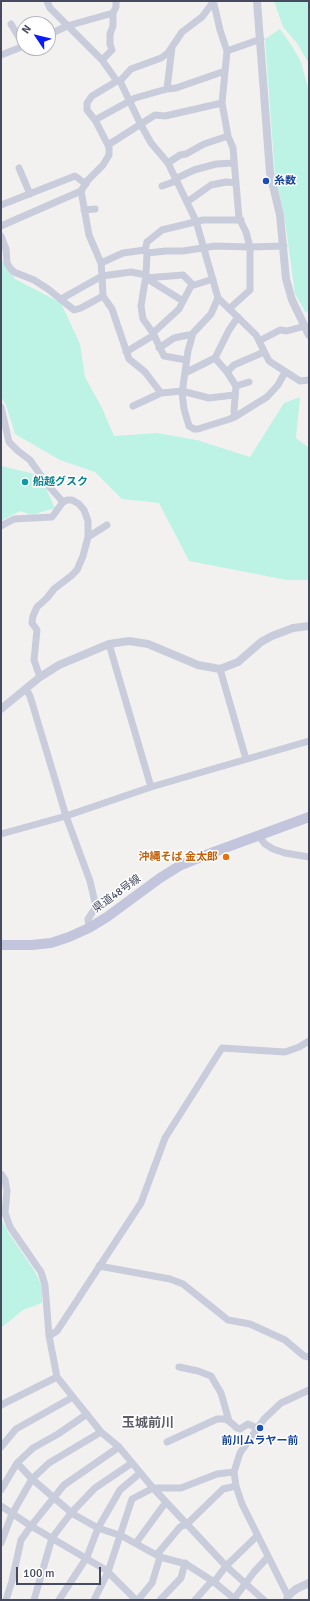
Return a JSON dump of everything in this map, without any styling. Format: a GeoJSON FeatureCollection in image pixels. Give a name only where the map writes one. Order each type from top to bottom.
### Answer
{"type":"FeatureCollection","features":[{"type":"Feature","properties":{"kind":"main road","name":"県道48号線"},"geometry":{"type":"LineString","coordinates":[[1,945],[32,945],[51,943],[69,938],[89,928],[181,865],[309,817]]}},
{"type":"Feature","properties":{"kind":"street"},"geometry":{"type":"LineString","coordinates":[[47,1],[50,8],[102,60],[118,81],[151,143],[168,163],[196,221],[199,235],[205,248],[218,298],[256,335],[269,361],[300,380],[309,380]]}},
{"type":"Feature","properties":{"kind":"street"},"geometry":{"type":"LineString","coordinates":[[102,60],[112,50],[110,44],[110,34],[116,1]]}},
{"type":"Feature","properties":{"kind":"street"},"geometry":{"type":"LineString","coordinates":[[257,1],[270,173],[280,215],[286,279],[292,300],[309,335]]}},
{"type":"Feature","properties":{"kind":"street"},"geometry":{"type":"LineString","coordinates":[[1,226],[81,191],[104,165],[109,156],[108,145],[95,120],[87,110],[88,103],[92,96],[118,81],[131,69],[161,58],[172,47],[182,32],[202,17],[214,2]]}},
{"type":"Feature","properties":{"kind":"street"},"geometry":{"type":"LineString","coordinates":[[214,2],[220,30],[227,50],[222,103],[228,136],[233,148],[241,220],[250,247],[250,290],[229,308]]}},
{"type":"Feature","properties":{"kind":"street"},"geometry":{"type":"LineString","coordinates":[[56,31],[67,26],[113,13]]}},
{"type":"Feature","properties":{"kind":"street"},"geometry":{"type":"LineString","coordinates":[[11,24],[16,32]]}},
{"type":"Feature","properties":{"kind":"street"},"geometry":{"type":"LineString","coordinates":[[227,50],[261,39]]}},
{"type":"Feature","properties":{"kind":"street"},"geometry":{"type":"LineString","coordinates":[[167,89],[172,47]]}},
{"type":"Feature","properties":{"kind":"street"},"geometry":{"type":"LineString","coordinates":[[1,55],[16,49]]}},
{"type":"Feature","properties":{"kind":"street"},"geometry":{"type":"LineString","coordinates":[[95,120],[130,101],[167,89],[176,88],[225,71]]}},
{"type":"Feature","properties":{"kind":"street"},"geometry":{"type":"LineString","coordinates":[[108,145],[140,123],[155,115],[164,116],[222,103]]}},
{"type":"Feature","properties":{"kind":"street"},"geometry":{"type":"LineString","coordinates":[[168,163],[180,155],[186,154],[204,144],[228,136]]}},
{"type":"Feature","properties":{"kind":"street"},"geometry":{"type":"LineString","coordinates":[[162,186],[194,170],[216,164],[234,163]]}},
{"type":"Feature","properties":{"kind":"street"},"geometry":{"type":"LineString","coordinates":[[19,168],[30,194]]}},
{"type":"Feature","properties":{"kind":"street"},"geometry":{"type":"LineString","coordinates":[[1,205],[74,176],[86,184]]}},
{"type":"Feature","properties":{"kind":"street"},"geometry":{"type":"LineString","coordinates":[[187,202],[211,185],[226,182],[236,183]]}},
{"type":"Feature","properties":{"kind":"street"},"geometry":{"type":"LineString","coordinates":[[81,191],[89,235],[101,263],[103,296],[112,309],[129,359],[144,372],[162,393]]}},
{"type":"Feature","properties":{"kind":"street"},"geometry":{"type":"LineString","coordinates":[[84,210],[95,209]]}},
{"type":"Feature","properties":{"kind":"street"},"geometry":{"type":"LineString","coordinates":[[186,360],[164,356],[153,334],[143,319],[141,306],[146,277],[147,242],[162,230],[196,221],[212,219],[241,220]]}},
{"type":"Feature","properties":{"kind":"street"},"geometry":{"type":"LineString","coordinates":[[1,236],[6,249],[7,263],[10,268],[14,272],[34,280],[74,310],[81,308],[103,296]]}},
{"type":"Feature","properties":{"kind":"street"},"geometry":{"type":"LineString","coordinates":[[101,263],[123,253],[183,251],[215,246],[284,246]]}},
{"type":"Feature","properties":{"kind":"street"},"geometry":{"type":"LineString","coordinates":[[61,299],[102,276],[131,272],[146,277],[183,301]]}},
{"type":"Feature","properties":{"kind":"street"},"geometry":{"type":"LineString","coordinates":[[146,277],[183,275],[193,285]]}},
{"type":"Feature","properties":{"kind":"street"},"geometry":{"type":"LineString","coordinates":[[126,352],[153,334],[179,309],[191,286],[213,279]]}},
{"type":"Feature","properties":{"kind":"street"},"geometry":{"type":"LineString","coordinates":[[218,298],[210,314],[193,333],[186,360],[182,391],[184,409],[189,426],[194,429],[235,417],[267,397],[278,385],[285,372]]}},
{"type":"Feature","properties":{"kind":"street"},"geometry":{"type":"LineString","coordinates":[[185,373],[215,358],[228,330],[238,318]]}},
{"type":"Feature","properties":{"kind":"street"},"geometry":{"type":"LineString","coordinates":[[259,341],[280,330],[287,331],[305,326]]}},
{"type":"Feature","properties":{"kind":"street"},"geometry":{"type":"LineString","coordinates":[[159,348],[174,338],[188,335],[192,336]]}},
{"type":"Feature","properties":{"kind":"street"},"geometry":{"type":"LineString","coordinates":[[227,372],[234,365],[264,352]]}},
{"type":"Feature","properties":{"kind":"street"},"geometry":{"type":"LineString","coordinates":[[215,358],[236,386],[234,396],[235,417]]}},
{"type":"Feature","properties":{"kind":"street"},"geometry":{"type":"LineString","coordinates":[[236,386],[250,382]]}},
{"type":"Feature","properties":{"kind":"street"},"geometry":{"type":"LineString","coordinates":[[133,406],[162,393],[182,391],[209,398],[234,396]]}},
{"type":"Feature","properties":{"kind":"street"},"geometry":{"type":"LineString","coordinates":[[1,407],[4,414],[9,442],[30,460],[46,483],[63,502]]}},
{"type":"Feature","properties":{"kind":"street"},"geometry":{"type":"LineString","coordinates":[[1,526],[14,519],[52,516],[63,502],[72,500],[79,504],[84,510],[88,521],[88,537],[83,556],[77,570],[54,589],[37,607],[33,616],[32,623],[37,630],[34,660],[40,678]]}},
{"type":"Feature","properties":{"kind":"street"},"geometry":{"type":"LineString","coordinates":[[88,537],[107,525]]}},
{"type":"Feature","properties":{"kind":"street"},"geometry":{"type":"LineString","coordinates":[[1,708],[59,665],[109,644],[129,640],[148,644],[198,665],[220,669],[238,662],[261,642],[272,636],[293,628],[309,626]]}},
{"type":"Feature","properties":{"kind":"street"},"geometry":{"type":"LineString","coordinates":[[109,644],[151,787]]}},
{"type":"Feature","properties":{"kind":"street"},"geometry":{"type":"LineString","coordinates":[[220,669],[246,760]]}},
{"type":"Feature","properties":{"kind":"street"},"geometry":{"type":"LineString","coordinates":[[26,689],[30,696],[66,816],[90,881],[96,907],[88,920],[89,928]]}},
{"type":"Feature","properties":{"kind":"street"},"geometry":{"type":"LineString","coordinates":[[1,834],[66,816],[151,787],[309,742]]}},
{"type":"Feature","properties":{"kind":"street"},"geometry":{"type":"LineString","coordinates":[[258,836],[265,844],[273,849],[285,853],[309,857]]}},
{"type":"Feature","properties":{"kind":"street"},"geometry":{"type":"LineString","coordinates":[[49,1336],[57,1331],[141,1203],[165,1138],[222,1048],[285,1052],[299,1047],[309,1041]]}},
{"type":"Feature","properties":{"kind":"street"},"geometry":{"type":"LineString","coordinates":[[1,1174],[5,1180],[7,1191],[5,1213],[10,1227],[41,1272],[45,1284],[49,1336],[57,1377],[101,1432],[119,1447],[153,1488],[186,1524],[226,1566],[264,1600]]}},
{"type":"Feature","properties":{"kind":"street"},"geometry":{"type":"LineString","coordinates":[[99,1266],[170,1279],[184,1284],[228,1320],[250,1324],[285,1340],[304,1356],[309,1358]]}},
{"type":"Feature","properties":{"kind":"street"},"geometry":{"type":"LineString","coordinates":[[179,1367],[198,1371],[211,1376],[221,1393],[229,1421]]}},
{"type":"Feature","properties":{"kind":"street"},"geometry":{"type":"LineString","coordinates":[[1,1405],[57,1377]]}},
{"type":"Feature","properties":{"kind":"street"},"geometry":{"type":"LineString","coordinates":[[309,1390],[281,1403],[264,1419],[240,1453],[234,1472],[236,1486],[242,1504],[287,1598],[296,1590],[309,1583]]}},
{"type":"Feature","properties":{"kind":"street"},"geometry":{"type":"LineString","coordinates":[[1,1447],[16,1429],[73,1397]]}},
{"type":"Feature","properties":{"kind":"street"},"geometry":{"type":"LineString","coordinates":[[1,1490],[16,1463],[33,1448],[58,1434],[87,1414]]}},
{"type":"Feature","properties":{"kind":"street"},"geometry":{"type":"LineString","coordinates":[[167,1442],[217,1419],[229,1421],[237,1428],[248,1424],[257,1428]]}},
{"type":"Feature","properties":{"kind":"street"},"geometry":{"type":"LineString","coordinates":[[1,1543],[12,1514],[32,1479],[49,1463],[101,1432]]}},
{"type":"Feature","properties":{"kind":"street"},"geometry":{"type":"LineString","coordinates":[[6,1600],[12,1581],[21,1540],[31,1526],[64,1485],[119,1447]]}},
{"type":"Feature","properties":{"kind":"street"},"geometry":{"type":"LineString","coordinates":[[16,1463],[32,1479],[71,1512],[98,1528],[120,1535],[160,1557],[184,1563],[214,1582],[235,1599],[245,1582],[268,1557]]}},
{"type":"Feature","properties":{"kind":"street"},"geometry":{"type":"LineString","coordinates":[[34,1600],[52,1538],[71,1512],[95,1488],[132,1463]]}},
{"type":"Feature","properties":{"kind":"street"},"geometry":{"type":"LineString","coordinates":[[94,1600],[108,1572],[132,1499],[153,1488],[181,1488],[218,1474],[234,1472]]}},
{"type":"Feature","properties":{"kind":"street"},"geometry":{"type":"LineString","coordinates":[[59,1600],[87,1557],[98,1528],[120,1490],[140,1473]]}},
{"type":"Feature","properties":{"kind":"street"},"geometry":{"type":"LineString","coordinates":[[1,1506],[31,1526],[87,1557],[108,1572],[137,1600],[152,1583],[160,1557],[159,1552],[180,1527],[186,1524],[223,1489],[236,1486]]}},
{"type":"Feature","properties":{"kind":"street"},"geometry":{"type":"LineString","coordinates":[[136,1543],[166,1502]]}},
{"type":"Feature","properties":{"kind":"street"},"geometry":{"type":"LineString","coordinates":[[195,1600],[210,1583],[214,1582],[226,1566],[257,1536]]}},
{"type":"Feature","properties":{"kind":"street"},"geometry":{"type":"LineString","coordinates":[[160,1600],[181,1578],[184,1563]]}},
{"type":"Feature","properties":{"kind":"green space"},"geometry":{"type":"Polygon","coordinates":[[[274,1],[309,1],[309,64],[297,43],[283,27],[274,1]]]}},
{"type":"Feature","properties":{"kind":"green space"},"geometry":{"type":"Polygon","coordinates":[[[280,29],[301,62],[309,92],[309,310],[306,313],[295,294],[284,213],[275,176],[265,39],[280,29]]]}},
{"type":"Feature","properties":{"kind":"green space"},"geometry":{"type":"Polygon","coordinates":[[[1,259],[15,279],[61,303],[80,344],[85,377],[102,408],[114,436],[157,433],[197,440],[250,457],[284,403],[300,397],[296,438],[309,448],[309,580],[287,580],[189,561],[159,503],[122,499],[95,472],[60,460],[15,434],[6,405],[1,397],[1,259]]]}},
{"type":"Feature","properties":{"kind":"green space"},"geometry":{"type":"Polygon","coordinates":[[[1,466],[35,474],[45,486],[55,508],[32,515],[20,511],[1,521],[1,466]]]}},
{"type":"Feature","properties":{"kind":"green space"},"geometry":{"type":"Polygon","coordinates":[[[1,1218],[8,1232],[34,1270],[42,1286],[42,1303],[23,1310],[1,1328],[1,1218]]]}},
{"type":"Feature","properties":{"kind":"place","name":"糸数"},"geometry":{"type":"Point","coordinates":[266,181]}},
{"type":"Feature","properties":{"kind":"place","name":"船越グスク"},"geometry":{"type":"Point","coordinates":[25,482]}},
{"type":"Feature","properties":{"kind":"place","name":"沖縄そば 金太郎"},"geometry":{"type":"Point","coordinates":[226,857]}},
{"type":"Feature","properties":{"kind":"place","name":"前川ムラヤー前"},"geometry":{"type":"Point","coordinates":[260,1428]}},
{"type":"Feature","properties":{"kind":"district","name":"玉城前川"},"geometry":{"type":"Point","coordinates":[148,1424]}}]}
